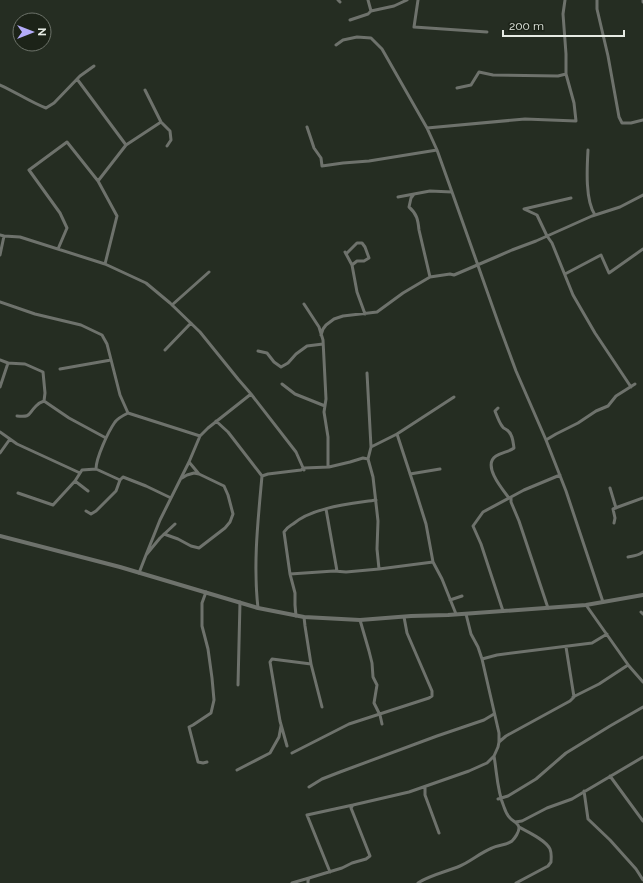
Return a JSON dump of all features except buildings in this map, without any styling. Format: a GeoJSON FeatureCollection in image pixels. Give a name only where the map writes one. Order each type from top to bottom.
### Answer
{"type":"FeatureCollection","features":[{"type":"Feature","properties":{"kind":"street"},"geometry":{"type":"LineString","coordinates":[[368,0],[371,11]]}},
{"type":"Feature","properties":{"kind":"street"},"geometry":{"type":"LineString","coordinates":[[350,20],[368,14],[371,11],[394,6],[407,0]]}},
{"type":"Feature","properties":{"kind":"street"},"geometry":{"type":"LineString","coordinates":[[418,0],[414,27],[487,32]]}},
{"type":"Feature","properties":{"kind":"street"},"geometry":{"type":"LineString","coordinates":[[427,128],[525,119],[576,121],[574,102],[566,74],[563,14],[565,0]]}},
{"type":"Feature","properties":{"kind":"street"},"geometry":{"type":"LineString","coordinates":[[597,0],[597,9],[606,44],[622,123],[631,123],[643,120]]}},
{"type":"Feature","properties":{"kind":"street"},"geometry":{"type":"LineString","coordinates":[[336,45],[343,40],[357,37],[371,38],[382,49],[427,128],[437,150],[516,371],[566,491],[603,602]]}},
{"type":"Feature","properties":{"kind":"street"},"geometry":{"type":"LineString","coordinates":[[0,85],[46,108],[54,103],[77,79],[94,66]]}},
{"type":"Feature","properties":{"kind":"street"},"geometry":{"type":"LineString","coordinates":[[457,88],[470,85],[479,72],[493,75],[558,76],[566,74]]}},
{"type":"Feature","properties":{"kind":"street"},"geometry":{"type":"LineString","coordinates":[[77,79],[126,145]]}},
{"type":"Feature","properties":{"kind":"street"},"geometry":{"type":"LineString","coordinates":[[145,90],[161,122],[170,131],[171,140],[167,146]]}},
{"type":"Feature","properties":{"kind":"street"},"geometry":{"type":"LineString","coordinates":[[98,181],[126,145],[161,122]]}},
{"type":"Feature","properties":{"kind":"street"},"geometry":{"type":"LineString","coordinates":[[307,127],[314,148],[321,158],[322,166],[369,161],[437,150]]}},
{"type":"Feature","properties":{"kind":"street"},"geometry":{"type":"LineString","coordinates":[[58,249],[67,228],[60,213],[29,170],[67,142],[98,181],[117,216],[105,264]]}},
{"type":"Feature","properties":{"kind":"street"},"geometry":{"type":"LineString","coordinates":[[588,150],[587,183],[590,206],[595,215]]}},
{"type":"Feature","properties":{"kind":"street"},"geometry":{"type":"LineString","coordinates":[[398,197],[430,191],[452,192]]}},
{"type":"Feature","properties":{"kind":"street"},"geometry":{"type":"LineString","coordinates":[[414,194],[409,207],[415,213],[430,277]]}},
{"type":"Feature","properties":{"kind":"street"},"geometry":{"type":"LineString","coordinates":[[321,335],[326,325],[334,319],[343,316],[377,312],[430,277],[450,274],[454,275],[595,215],[620,207],[643,195]]}},
{"type":"Feature","properties":{"kind":"street"},"geometry":{"type":"LineString","coordinates":[[571,198],[524,209],[537,215],[552,243],[573,295],[594,333],[631,387]]}},
{"type":"Feature","properties":{"kind":"street"},"geometry":{"type":"LineString","coordinates":[[0,255],[2,235],[20,237],[105,264],[146,283],[200,332],[296,452],[304,469]]}},
{"type":"Feature","properties":{"kind":"street"},"geometry":{"type":"LineString","coordinates":[[352,265],[357,261],[364,261],[369,258],[362,243],[357,243],[346,253],[352,265],[357,292],[365,314]]}},
{"type":"Feature","properties":{"kind":"street"},"geometry":{"type":"LineString","coordinates":[[565,274],[601,255],[608,273],[643,249]]}},
{"type":"Feature","properties":{"kind":"street"},"geometry":{"type":"LineString","coordinates":[[172,305],[209,272]]}},
{"type":"Feature","properties":{"kind":"street"},"geometry":{"type":"LineString","coordinates":[[0,302],[35,314],[81,325],[102,336],[107,344],[120,395],[128,413],[200,436]]}},
{"type":"Feature","properties":{"kind":"street"},"geometry":{"type":"LineString","coordinates":[[304,304],[319,327],[323,344],[326,399],[324,412],[328,437],[328,467]]}},
{"type":"Feature","properties":{"kind":"street"},"geometry":{"type":"LineString","coordinates":[[166,350],[190,323]]}},
{"type":"Feature","properties":{"kind":"street"},"geometry":{"type":"LineString","coordinates":[[258,351],[267,353],[274,362],[281,367],[307,346],[323,344]]}},
{"type":"Feature","properties":{"kind":"street"},"geometry":{"type":"LineString","coordinates":[[0,360],[25,364],[43,372],[45,394],[44,400],[26,417],[17,416]]}},
{"type":"Feature","properties":{"kind":"street"},"geometry":{"type":"LineString","coordinates":[[60,369],[111,360]]}},
{"type":"Feature","properties":{"kind":"street"},"geometry":{"type":"LineString","coordinates":[[0,387],[8,363],[7,362]]}},
{"type":"Feature","properties":{"kind":"street"},"geometry":{"type":"LineString","coordinates":[[367,373],[371,447],[368,459],[373,477],[376,500],[379,569]]}},
{"type":"Feature","properties":{"kind":"street"},"geometry":{"type":"LineString","coordinates":[[282,384],[295,394],[325,406]]}},
{"type":"Feature","properties":{"kind":"street"},"geometry":{"type":"LineString","coordinates":[[546,440],[578,423],[596,411],[608,406],[616,396],[635,384]]}},
{"type":"Feature","properties":{"kind":"street"},"geometry":{"type":"LineString","coordinates":[[139,573],[160,520],[181,479],[200,436],[216,421],[251,394]]}},
{"type":"Feature","properties":{"kind":"street"},"geometry":{"type":"LineString","coordinates":[[371,447],[397,434],[454,397]]}},
{"type":"Feature","properties":{"kind":"street"},"geometry":{"type":"LineString","coordinates":[[44,400],[44,402],[69,418],[106,438]]}},
{"type":"Feature","properties":{"kind":"street"},"geometry":{"type":"LineString","coordinates":[[498,408],[495,411],[501,425],[508,430],[512,436],[514,440],[514,448],[495,456],[492,461],[491,468],[498,484],[510,497],[548,608]]}},
{"type":"Feature","properties":{"kind":"street"},"geometry":{"type":"LineString","coordinates":[[96,469],[99,455],[106,438],[116,421],[128,413]]}},
{"type":"Feature","properties":{"kind":"street"},"geometry":{"type":"LineString","coordinates":[[216,421],[228,432],[262,476],[255,567],[258,608]]}},
{"type":"Feature","properties":{"kind":"street"},"geometry":{"type":"LineString","coordinates":[[0,432],[17,444],[80,473]]}},
{"type":"Feature","properties":{"kind":"street"},"geometry":{"type":"LineString","coordinates":[[397,434],[426,524],[433,562],[442,579],[456,614]]}},
{"type":"Feature","properties":{"kind":"street"},"geometry":{"type":"LineString","coordinates":[[0,453],[10,439]]}},
{"type":"Feature","properties":{"kind":"street"},"geometry":{"type":"LineString","coordinates":[[262,476],[304,469],[328,467],[363,458],[368,459]]}},
{"type":"Feature","properties":{"kind":"street"},"geometry":{"type":"LineString","coordinates":[[189,462],[199,474]]}},
{"type":"Feature","properties":{"kind":"street"},"geometry":{"type":"LineString","coordinates":[[18,493],[53,505],[75,481],[82,470],[96,469],[120,480]]}},
{"type":"Feature","properties":{"kind":"street"},"geometry":{"type":"LineString","coordinates":[[410,474],[440,469]]}},
{"type":"Feature","properties":{"kind":"street"},"geometry":{"type":"LineString","coordinates":[[164,534],[199,548],[225,528],[230,522],[233,514],[224,486],[194,473],[187,474],[181,479]]}},
{"type":"Feature","properties":{"kind":"street"},"geometry":{"type":"LineString","coordinates":[[502,611],[483,551],[473,526],[483,512],[524,490],[560,475]]}},
{"type":"Feature","properties":{"kind":"street"},"geometry":{"type":"LineString","coordinates":[[86,511],[91,514],[96,511],[116,491],[123,476],[171,498]]}},
{"type":"Feature","properties":{"kind":"street"},"geometry":{"type":"LineString","coordinates":[[75,481],[88,491]]}},
{"type":"Feature","properties":{"kind":"street"},"geometry":{"type":"LineString","coordinates":[[610,488],[616,508]]}},
{"type":"Feature","properties":{"kind":"street"},"geometry":{"type":"LineString","coordinates":[[614,523],[615,518],[613,510],[643,498]]}},
{"type":"Feature","properties":{"kind":"street"},"geometry":{"type":"LineString","coordinates":[[296,616],[295,593],[290,574],[284,532],[287,527],[300,518],[314,512],[338,506],[376,500]]}},
{"type":"Feature","properties":{"kind":"street"},"geometry":{"type":"LineString","coordinates":[[326,509],[337,571]]}},
{"type":"Feature","properties":{"kind":"street"},"geometry":{"type":"LineString","coordinates":[[146,555],[160,538],[175,524]]}},
{"type":"Feature","properties":{"kind":"street"},"geometry":{"type":"LineString","coordinates":[[0,536],[139,573],[258,608],[304,617],[360,620],[466,614],[586,605],[643,595]]}},
{"type":"Feature","properties":{"kind":"street"},"geometry":{"type":"LineString","coordinates":[[628,557],[640,555],[643,552]]}},
{"type":"Feature","properties":{"kind":"street"},"geometry":{"type":"LineString","coordinates":[[290,574],[379,569],[433,562]]}},
{"type":"Feature","properties":{"kind":"street"},"geometry":{"type":"LineString","coordinates":[[206,592],[202,603],[202,626],[208,649],[214,700],[211,713],[189,727],[198,762],[207,762]]}},
{"type":"Feature","properties":{"kind":"street"},"geometry":{"type":"LineString","coordinates":[[450,600],[462,596]]}},
{"type":"Feature","properties":{"kind":"street"},"geometry":{"type":"LineString","coordinates":[[238,685],[240,602]]}},
{"type":"Feature","properties":{"kind":"street"},"geometry":{"type":"LineString","coordinates":[[586,605],[628,664],[643,682]]}},
{"type":"Feature","properties":{"kind":"street"},"geometry":{"type":"LineString","coordinates":[[330,872],[307,815],[425,787],[487,763],[494,756],[499,742],[499,733],[482,659],[471,634],[466,614]]}},
{"type":"Feature","properties":{"kind":"street"},"geometry":{"type":"LineString","coordinates":[[304,617],[311,664],[322,707]]}},
{"type":"Feature","properties":{"kind":"street"},"geometry":{"type":"LineString","coordinates":[[292,753],[349,724],[380,715],[432,696],[432,691],[407,633],[404,617]]}},
{"type":"Feature","properties":{"kind":"street"},"geometry":{"type":"LineString","coordinates":[[360,620],[372,663],[373,677],[377,685],[374,703],[380,715],[382,724]]}},
{"type":"Feature","properties":{"kind":"street"},"geometry":{"type":"LineString","coordinates":[[482,659],[496,655],[592,643],[607,634]]}},
{"type":"Feature","properties":{"kind":"street"},"geometry":{"type":"LineString","coordinates":[[566,647],[573,697]]}},
{"type":"Feature","properties":{"kind":"street"},"geometry":{"type":"LineString","coordinates":[[287,746],[281,724],[270,662],[272,658],[311,664]]}},
{"type":"Feature","properties":{"kind":"street"},"geometry":{"type":"LineString","coordinates":[[499,742],[506,736],[564,704],[573,697],[599,684],[628,664]]}},
{"type":"Feature","properties":{"kind":"street"},"geometry":{"type":"LineString","coordinates":[[500,799],[508,796],[536,779],[566,753],[643,707]]}},
{"type":"Feature","properties":{"kind":"street"},"geometry":{"type":"LineString","coordinates":[[309,787],[322,779],[484,720],[494,714]]}},
{"type":"Feature","properties":{"kind":"street"},"geometry":{"type":"LineString","coordinates":[[237,770],[270,753],[279,737],[281,724]]}},
{"type":"Feature","properties":{"kind":"street"},"geometry":{"type":"LineString","coordinates":[[494,756],[500,799],[509,817],[520,827],[546,843],[552,854],[551,862],[548,866],[519,882]]}},
{"type":"Feature","properties":{"kind":"street"},"geometry":{"type":"LineString","coordinates":[[514,822],[522,821],[547,808],[572,799],[643,757]]}},
{"type":"Feature","properties":{"kind":"street"},"geometry":{"type":"LineString","coordinates":[[610,776],[643,821]]}},
{"type":"Feature","properties":{"kind":"street"},"geometry":{"type":"LineString","coordinates":[[425,787],[425,795],[439,833]]}},
{"type":"Feature","properties":{"kind":"street"},"geometry":{"type":"LineString","coordinates":[[584,791],[588,819],[631,863],[643,880]]}},
{"type":"Feature","properties":{"kind":"street"},"geometry":{"type":"LineString","coordinates":[[292,883],[342,868],[370,856],[351,808],[353,805]]}},
{"type":"Feature","properties":{"kind":"street"},"geometry":{"type":"LineString","coordinates":[[418,883],[434,875],[462,865],[493,847],[511,842],[516,836],[520,827]]}},
{"type":"Feature","properties":{"kind":"street"},"geometry":{"type":"LineString","coordinates":[[308,878],[308,883]]}}]}
